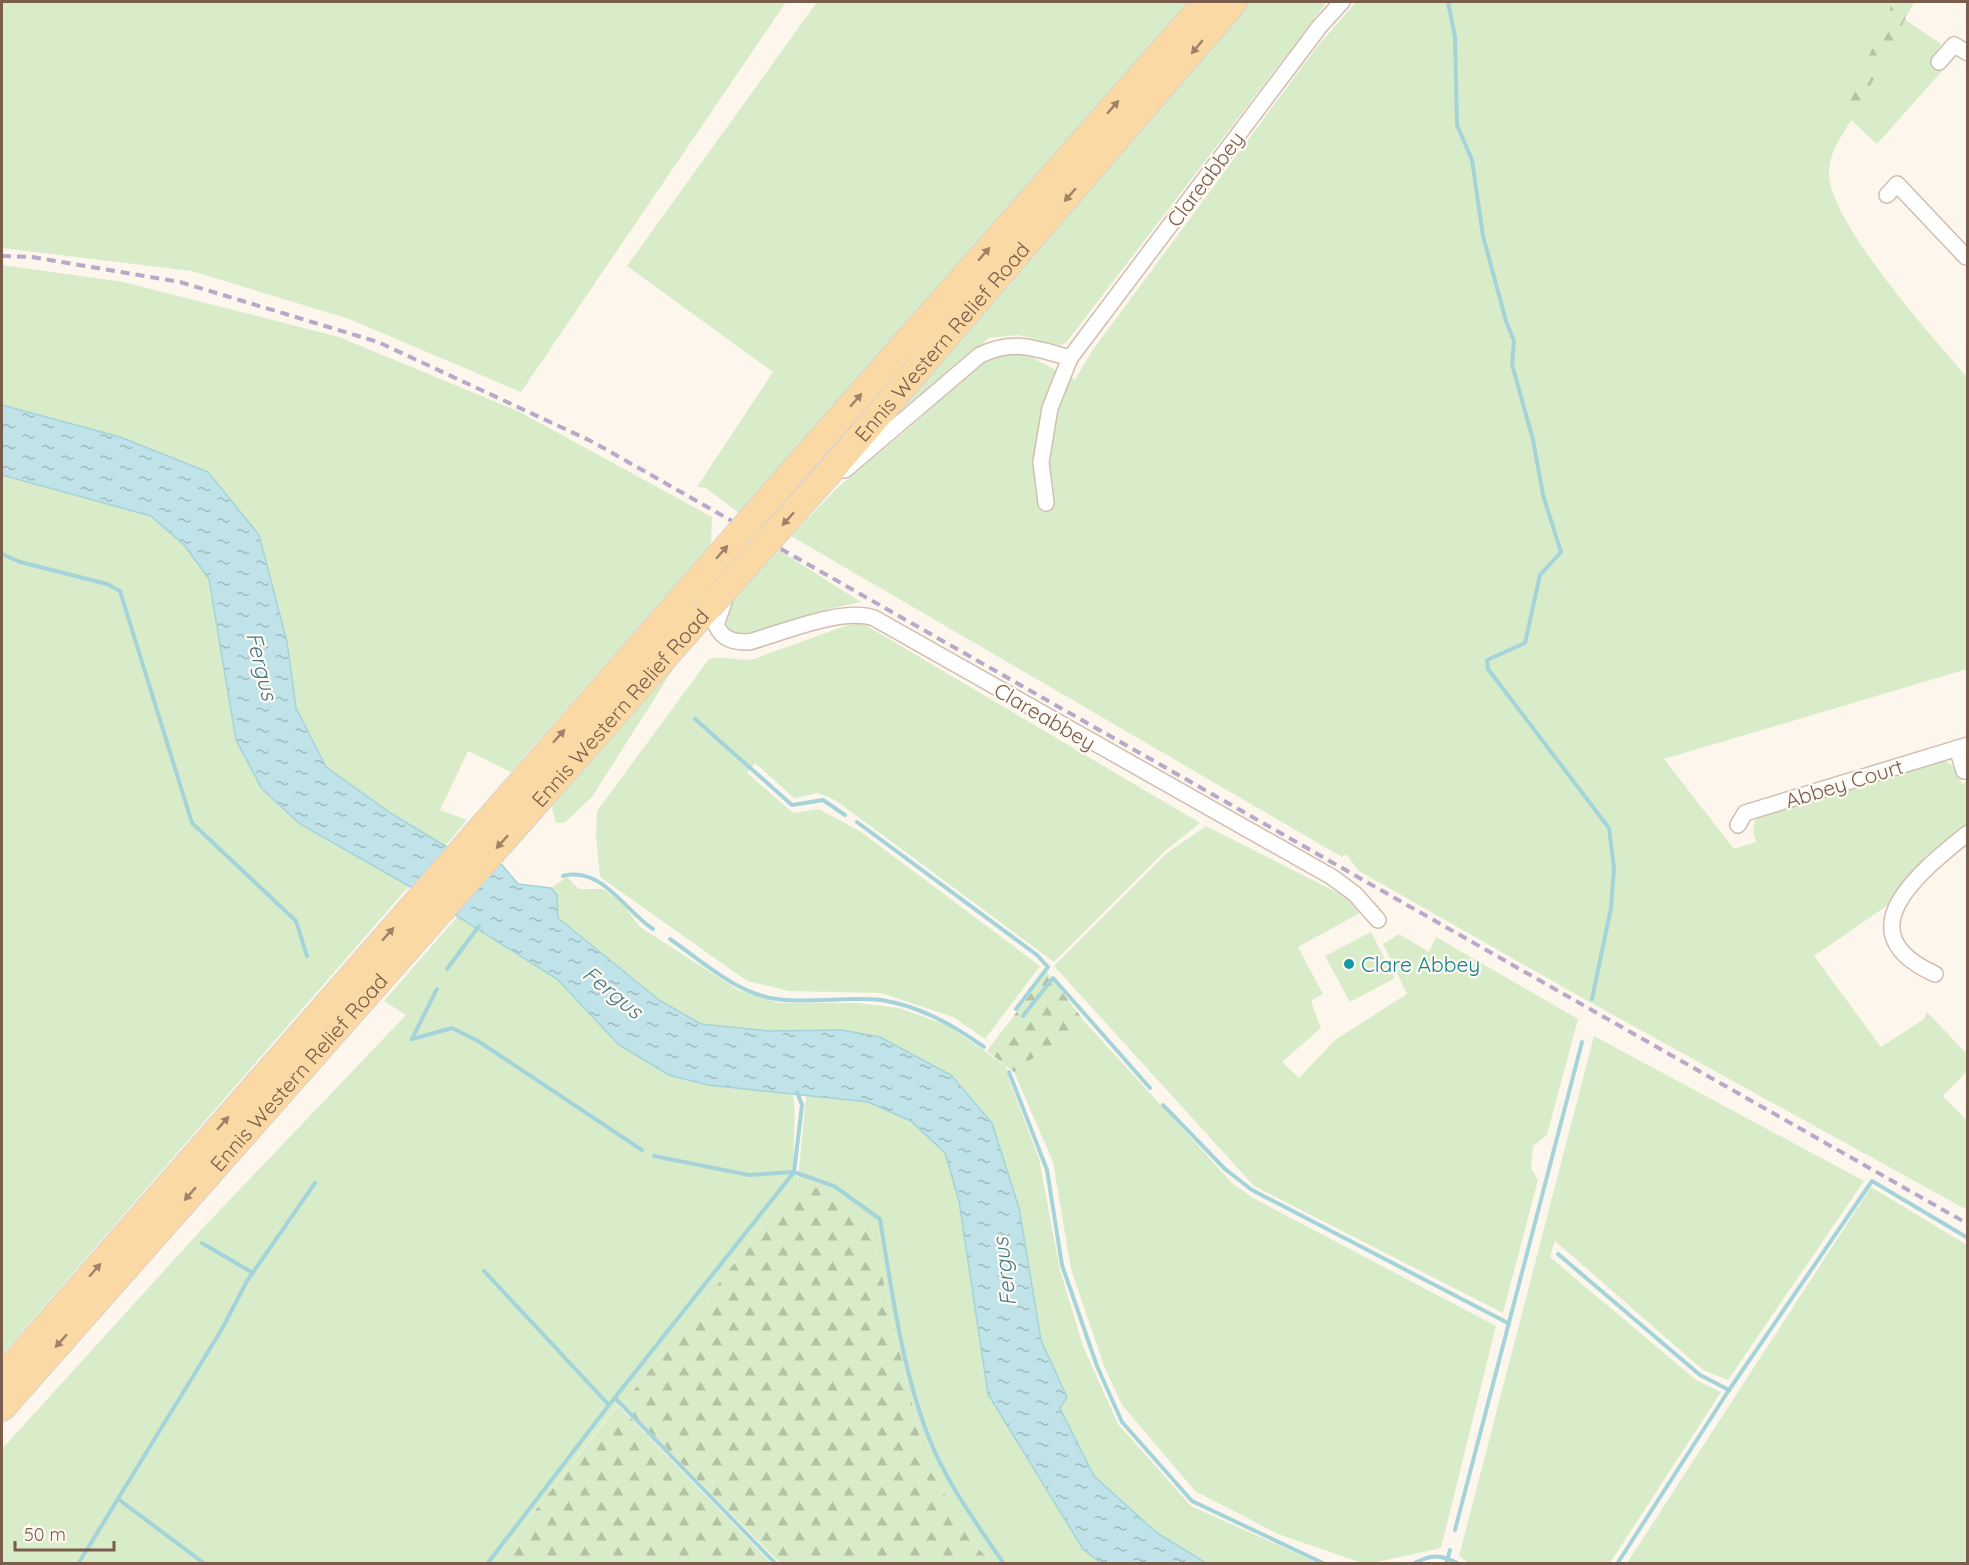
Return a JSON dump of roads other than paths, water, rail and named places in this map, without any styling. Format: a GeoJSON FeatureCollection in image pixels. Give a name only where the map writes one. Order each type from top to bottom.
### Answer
{"type":"FeatureCollection","features":[{"type":"Feature","properties":{"kind":"main road","name":"Ennis Western Relief Road"},"geometry":{"type":"LineString","coordinates":[[2,1408],[358,985],[520,780],[1206,2]]}},
{"type":"Feature","properties":{"kind":"main road","name":"Ennis Western Relief Road"},"geometry":{"type":"LineString","coordinates":[[2,1377],[358,985],[541,798],[833,476],[1234,2]]}},
{"type":"Feature","properties":{"kind":"street","name":"Clareabbey"},"geometry":{"type":"LineString","coordinates":[[1046,503],[1041,462],[1050,408],[1070,358],[1320,26],[1342,2]]}},
{"type":"Feature","properties":{"kind":"street"},"geometry":{"type":"LineString","coordinates":[[1939,62],[1954,45],[1968,53]]}},
{"type":"Feature","properties":{"kind":"street"},"geometry":{"type":"LineString","coordinates":[[1887,195],[1897,184],[1967,258]]}},
{"type":"Feature","properties":{"kind":"street"},"geometry":{"type":"LineString","coordinates":[[833,476],[980,355],[997,347],[1012,344],[1070,358]]}},
{"type":"Feature","properties":{"kind":"street","name":"Clareabbey"},"geometry":{"type":"LineString","coordinates":[[716,604],[716,625],[720,634],[734,642],[749,642],[844,614],[862,614],[874,618],[1332,877],[1355,894],[1378,920]]}},
{"type":"Feature","properties":{"kind":"street","name":"Abbey Court"},"geometry":{"type":"LineString","coordinates":[[1738,825],[1745,813],[1962,747],[1964,771]]}},
{"type":"Feature","properties":{"kind":"street"},"geometry":{"type":"LineString","coordinates":[[1935,974],[1915,965],[1900,951],[1890,931],[1894,908],[1906,889],[1929,865],[1968,833]]}},
{"type":"Feature","properties":{"kind":"water","name":"Fergus"},"geometry":{"type":"Polygon","coordinates":[[[2,405],[120,437],[208,472],[259,535],[287,642],[296,708],[326,767],[392,814],[445,846],[502,865],[518,884],[551,888],[557,895],[558,918],[659,1000],[701,1024],[770,1031],[841,1030],[880,1037],[951,1075],[992,1123],[1019,1208],[1041,1340],[1067,1397],[1060,1408],[1094,1476],[1157,1533],[1206,1563],[1101,1563],[1083,1549],[988,1394],[959,1201],[945,1153],[911,1121],[868,1102],[708,1085],[669,1075],[619,1045],[557,979],[409,886],[300,824],[262,789],[236,740],[209,579],[185,546],[151,516],[2,475],[2,405]]]}},
{"type":"Feature","properties":{"kind":"waterway"},"geometry":{"type":"LineString","coordinates":[[1448,2],[1455,37],[1457,125],[1472,160],[1483,236],[1506,321],[1514,341],[1512,364],[1533,440],[1543,495],[1561,552],[1540,575],[1525,643],[1487,660],[1488,669],[1609,828],[1614,868],[1611,908],[1592,999]]}},
{"type":"Feature","properties":{"kind":"waterway"},"geometry":{"type":"LineString","coordinates":[[2,554],[20,562],[107,584],[120,591],[192,823],[296,921],[307,956]]}},
{"type":"Feature","properties":{"kind":"waterway"},"geometry":{"type":"LineString","coordinates":[[695,719],[792,805],[823,800],[845,815]]}},
{"type":"Feature","properties":{"kind":"waterway"},"geometry":{"type":"LineString","coordinates":[[857,822],[1037,955],[1048,967],[1016,1009]]}},
{"type":"Feature","properties":{"kind":"waterway"},"geometry":{"type":"LineString","coordinates":[[563,876],[577,875],[601,884],[653,929]]}},
{"type":"Feature","properties":{"kind":"waterway"},"geometry":{"type":"LineString","coordinates":[[447,969],[479,926]]}},
{"type":"Feature","properties":{"kind":"waterway"},"geometry":{"type":"LineString","coordinates":[[670,939],[720,975],[761,996],[802,1001],[868,999],[895,1003],[936,1017],[984,1047]]}},
{"type":"Feature","properties":{"kind":"waterway"},"geometry":{"type":"LineString","coordinates":[[1023,1016],[1053,978],[1150,1088]]}},
{"type":"Feature","properties":{"kind":"waterway"},"geometry":{"type":"LineString","coordinates":[[437,989],[412,1039],[452,1028],[478,1041],[642,1150]]}},
{"type":"Feature","properties":{"kind":"waterway"},"geometry":{"type":"LineString","coordinates":[[1455,1530],[1582,1042]]}},
{"type":"Feature","properties":{"kind":"waterway"},"geometry":{"type":"LineString","coordinates":[[1009,1072],[1047,1170],[1062,1265],[1097,1366],[1122,1422],[1192,1501],[1325,1564]]}},
{"type":"Feature","properties":{"kind":"waterway"},"geometry":{"type":"LineString","coordinates":[[797,1092],[802,1105],[794,1172],[834,1186],[880,1219],[905,1358],[929,1438],[953,1487],[1004,1564]]}},
{"type":"Feature","properties":{"kind":"waterway"},"geometry":{"type":"LineString","coordinates":[[1163,1105],[1225,1169],[1252,1190],[1508,1323]]}},
{"type":"Feature","properties":{"kind":"waterway"},"geometry":{"type":"LineString","coordinates":[[654,1156],[749,1175],[793,1172]]}},
{"type":"Feature","properties":{"kind":"waterway"},"geometry":{"type":"LineString","coordinates":[[484,1271],[609,1405],[794,1172]]}},
{"type":"Feature","properties":{"kind":"waterway"},"geometry":{"type":"LineString","coordinates":[[1617,1564],[1729,1390],[1872,1181],[1968,1238]]}},
{"type":"Feature","properties":{"kind":"waterway"},"geometry":{"type":"LineString","coordinates":[[78,1564],[222,1329],[247,1281],[315,1183]]}},
{"type":"Feature","properties":{"kind":"waterway"},"geometry":{"type":"LineString","coordinates":[[202,1243],[253,1273]]}},
{"type":"Feature","properties":{"kind":"waterway"},"geometry":{"type":"LineString","coordinates":[[1558,1254],[1700,1375],[1729,1390]]}},
{"type":"Feature","properties":{"kind":"waterway"},"geometry":{"type":"LineString","coordinates":[[615,1398],[776,1564]]}},
{"type":"Feature","properties":{"kind":"waterway"},"geometry":{"type":"LineString","coordinates":[[487,1564],[609,1405]]}},
{"type":"Feature","properties":{"kind":"waterway"},"geometry":{"type":"LineString","coordinates":[[118,1499],[205,1564]]}},
{"type":"Feature","properties":{"kind":"waterway"},"geometry":{"type":"LineString","coordinates":[[1446,1564],[1450,1550]]}},
{"type":"Feature","properties":{"kind":"waterway"},"geometry":{"type":"LineString","coordinates":[[1413,1564],[1436,1556],[1459,1564]]}},
{"type":"Feature","properties":{"kind":"railway"},"geometry":{"type":"LineString","coordinates":[[2,256],[32,257],[180,282],[378,342],[593,442],[1968,1224]]}},
{"type":"Feature","properties":{"kind":"place","name":"Clare Abbey"},"geometry":{"type":"Point","coordinates":[1349,964]}}]}
